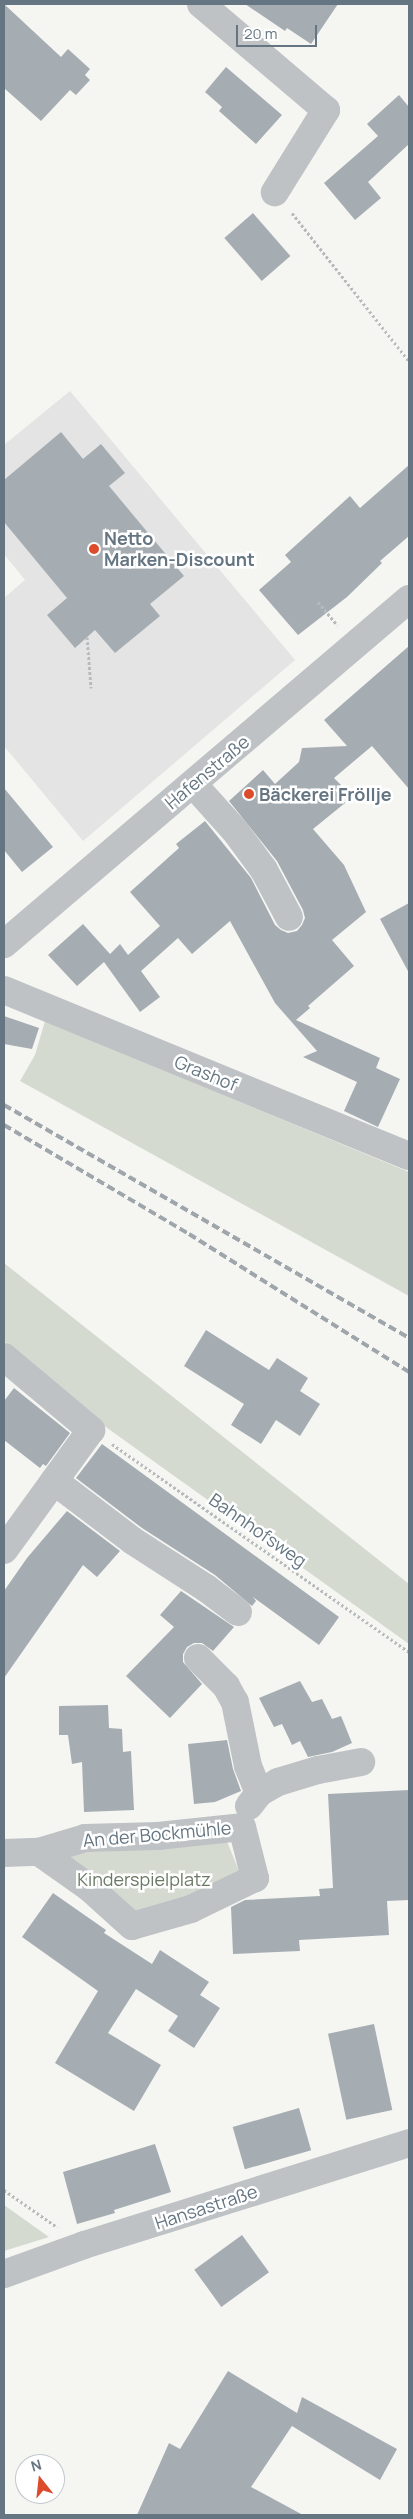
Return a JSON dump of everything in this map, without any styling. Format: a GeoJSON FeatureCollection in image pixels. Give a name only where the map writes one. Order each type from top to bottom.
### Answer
{"type":"FeatureCollection","features":[{"type":"Feature","properties":{"kind":"street"},"geometry":{"type":"LineString","coordinates":[[201,4],[326,110],[275,192]]}},
{"type":"Feature","properties":{"kind":"street","name":"Hafenstraße"},"geometry":{"type":"LineString","coordinates":[[4,944],[409,599]]}},
{"type":"Feature","properties":{"kind":"street"},"geometry":{"type":"LineString","coordinates":[[193,784],[236,832],[264,870],[290,917]]}},
{"type":"Feature","properties":{"kind":"street","name":"Grashof"},"geometry":{"type":"LineString","coordinates":[[4,990],[409,1156]]}},
{"type":"Feature","properties":{"kind":"street"},"geometry":{"type":"LineString","coordinates":[[4,1358],[91,1430],[4,1550]]}},
{"type":"Feature","properties":{"kind":"street"},"geometry":{"type":"LineString","coordinates":[[54,1481],[133,1541],[206,1588],[238,1612]]}},
{"type":"Feature","properties":{"kind":"street"},"geometry":{"type":"LineString","coordinates":[[198,1658],[226,1686],[235,1702],[248,1766],[260,1793]]}},
{"type":"Feature","properties":{"kind":"street"},"geometry":{"type":"LineString","coordinates":[[242,1827],[249,1806],[260,1793],[278,1782],[318,1770],[361,1762]]}},
{"type":"Feature","properties":{"kind":"street","name":"An der Bockmühle"},"geometry":{"type":"LineString","coordinates":[[4,1853],[39,1852],[85,1838],[158,1836],[242,1827],[255,1878],[190,1909],[132,1926],[90,1888],[39,1852]]}},
{"type":"Feature","properties":{"kind":"street","name":"Hansastraße"},"geometry":{"type":"LineString","coordinates":[[6,2272],[84,2245],[409,2142]]}},
{"type":"Feature","properties":{"kind":"path"},"geometry":{"type":"LineString","coordinates":[[275,192],[409,361]]}},
{"type":"Feature","properties":{"kind":"path"},"geometry":{"type":"LineString","coordinates":[[87,638],[91,688]]}},
{"type":"Feature","properties":{"kind":"path","name":"Bahnhofsweg"},"geometry":{"type":"LineString","coordinates":[[91,1430],[409,1652]]}},
{"type":"Feature","properties":{"kind":"path"},"geometry":{"type":"LineString","coordinates":[[4,2190],[84,2245]]}},
{"type":"Feature","properties":{"kind":"shaded area"},"geometry":{"type":"Polygon","coordinates":[[[70,391],[295,660],[83,841],[4,746],[4,598],[25,580],[4,554],[4,445],[70,391]]]}},
{"type":"Feature","properties":{"kind":"green space"},"geometry":{"type":"Polygon","coordinates":[[[45,1021],[409,1172],[409,1296],[20,1081],[35,1055],[45,1021]]]}},
{"type":"Feature","properties":{"kind":"green space"},"geometry":{"type":"Polygon","coordinates":[[[4,1263],[409,1584],[409,1644],[103,1425],[4,1341],[4,1263]]]}},
{"type":"Feature","properties":{"kind":"green space","name":"Kinderspielplatz"},"geometry":{"type":"Polygon","coordinates":[[[226,1839],[239,1871],[189,1899],[136,1913],[65,1858],[89,1848],[226,1839]]]}},
{"type":"Feature","properties":{"kind":"green space"},"geometry":{"type":"Polygon","coordinates":[[[4,2205],[49,2237],[4,2251],[4,2205]]]}},
{"type":"Feature","properties":{"kind":"building"},"geometry":{"type":"Polygon","coordinates":[[[4,4],[61,57],[68,49],[90,69],[85,75],[90,80],[76,95],[70,90],[41,121],[4,88],[4,4]]]}},
{"type":"Feature","properties":{"kind":"building"},"geometry":{"type":"Polygon","coordinates":[[[245,4],[338,4],[311,44],[287,28],[285,31],[245,4]]]}},
{"type":"Feature","properties":{"kind":"building"},"geometry":{"type":"Polygon","coordinates":[[[226,67],[282,115],[256,144],[219,111],[222,107],[205,92],[226,67]]]}},
{"type":"Feature","properties":{"kind":"building"},"geometry":{"type":"Polygon","coordinates":[[[399,95],[409,107],[409,144],[368,182],[381,198],[355,220],[324,183],[378,136],[367,124],[399,95]]]}},
{"type":"Feature","properties":{"kind":"building"},"geometry":{"type":"Polygon","coordinates":[[[253,213],[290,256],[262,281],[224,238],[253,213]]]}},
{"type":"Feature","properties":{"kind":"building","name":"Netto Marken-Discount"},"geometry":{"type":"Polygon","coordinates":[[[61,432],[83,459],[101,444],[125,473],[109,486],[184,576],[150,604],[160,616],[115,653],[95,630],[75,648],[47,615],[67,598],[4,522],[4,480],[61,432]]]}},
{"type":"Feature","properties":{"kind":"building"},"geometry":{"type":"Polygon","coordinates":[[[409,465],[409,536],[380,561],[382,563],[347,597],[298,635],[259,590],[291,562],[285,555],[350,496],[360,508],[409,465]]]}},
{"type":"Feature","properties":{"kind":"building"},"geometry":{"type":"Polygon","coordinates":[[[409,646],[409,789],[372,746],[334,778],[341,785],[335,790],[345,803],[313,829],[344,865],[366,912],[332,940],[354,966],[308,1006],[310,1008],[296,1020],[380,1058],[376,1068],[400,1079],[378,1127],[344,1111],[357,1082],[303,1057],[317,1051],[275,1003],[230,921],[192,954],[178,938],[141,971],[160,997],[140,1012],[104,962],[77,986],[48,955],[83,924],[110,954],[120,944],[128,955],[160,926],[130,892],[179,848],[176,844],[205,821],[251,878],[275,925],[288,933],[297,931],[305,918],[303,910],[277,861],[229,801],[263,770],[275,784],[299,762],[302,748],[347,746],[324,720],[409,646]]]}},
{"type":"Feature","properties":{"kind":"building"},"geometry":{"type":"Polygon","coordinates":[[[4,788],[53,847],[22,872],[4,850],[4,788]]]}},
{"type":"Feature","properties":{"kind":"building"},"geometry":{"type":"Polygon","coordinates":[[[409,903],[409,973],[380,919],[409,903]]]}},
{"type":"Feature","properties":{"kind":"building"},"geometry":{"type":"Polygon","coordinates":[[[4,1016],[39,1028],[32,1049],[4,1044],[4,1016]]]}},
{"type":"Feature","properties":{"kind":"building"},"geometry":{"type":"Polygon","coordinates":[[[206,1330],[269,1370],[277,1358],[308,1378],[300,1391],[320,1404],[300,1436],[276,1420],[261,1444],[231,1425],[244,1404],[184,1366],[206,1330]]]}},
{"type":"Feature","properties":{"kind":"building"},"geometry":{"type":"Polygon","coordinates":[[[14,1388],[70,1433],[46,1466],[43,1464],[40,1468],[4,1440],[4,1401],[14,1388]]]}},
{"type":"Feature","properties":{"kind":"building"},"geometry":{"type":"Polygon","coordinates":[[[102,1444],[339,1617],[319,1645],[253,1597],[256,1601],[252,1606],[215,1575],[142,1528],[76,1478],[102,1444]]]}},
{"type":"Feature","properties":{"kind":"building"},"geometry":{"type":"Polygon","coordinates":[[[67,1511],[120,1551],[97,1577],[83,1565],[4,1678],[4,1591],[27,1558],[67,1511]]]}},
{"type":"Feature","properties":{"kind":"building"},"geometry":{"type":"Polygon","coordinates":[[[181,1591],[234,1627],[213,1651],[202,1643],[194,1643],[187,1647],[183,1654],[183,1662],[202,1684],[170,1718],[126,1676],[174,1627],[160,1615],[181,1591]]]}},
{"type":"Feature","properties":{"kind":"building"},"geometry":{"type":"Polygon","coordinates":[[[300,1681],[312,1702],[322,1699],[332,1719],[341,1716],[352,1743],[332,1752],[308,1757],[300,1741],[292,1745],[282,1724],[274,1727],[259,1698],[300,1681]]]}},
{"type":"Feature","properties":{"kind":"building"},"geometry":{"type":"Polygon","coordinates":[[[108,1705],[109,1728],[122,1729],[123,1752],[131,1751],[134,1810],[84,1812],[82,1762],[72,1764],[68,1735],[59,1735],[59,1706],[108,1705]]]}},
{"type":"Feature","properties":{"kind":"building"},"geometry":{"type":"Polygon","coordinates":[[[227,1740],[233,1769],[241,1791],[215,1802],[194,1804],[188,1744],[227,1740]]]}},
{"type":"Feature","properties":{"kind":"building"},"geometry":{"type":"Polygon","coordinates":[[[409,1790],[409,1900],[387,1901],[389,1935],[299,1940],[300,1951],[233,1954],[231,1907],[245,1900],[320,1896],[319,1889],[333,1888],[328,1794],[409,1790]]]}},
{"type":"Feature","properties":{"kind":"building"},"geometry":{"type":"Polygon","coordinates":[[[53,1893],[106,1930],[104,1933],[152,1964],[160,1950],[209,1982],[200,1995],[220,2008],[194,2048],[168,2031],[178,2016],[136,1989],[108,2033],[161,2065],[134,2111],[55,2063],[98,1991],[22,1937],[53,1893]]]}},
{"type":"Feature","properties":{"kind":"building"},"geometry":{"type":"Polygon","coordinates":[[[374,2024],[392,2110],[346,2120],[328,2034],[374,2024]]]}},
{"type":"Feature","properties":{"kind":"building"},"geometry":{"type":"Polygon","coordinates":[[[299,2108],[311,2150],[245,2169],[233,2127],[299,2108]]]}},
{"type":"Feature","properties":{"kind":"building"},"geometry":{"type":"Polygon","coordinates":[[[155,2144],[171,2192],[114,2210],[115,2213],[77,2224],[63,2172],[155,2144]]]}},
{"type":"Feature","properties":{"kind":"building"},"geometry":{"type":"Polygon","coordinates":[[[242,2235],[269,2272],[221,2307],[194,2270],[242,2235]]]}},
{"type":"Feature","properties":{"kind":"building"},"geometry":{"type":"Polygon","coordinates":[[[228,2371],[297,2413],[302,2397],[397,2449],[380,2480],[292,2426],[251,2487],[303,2515],[137,2515],[169,2443],[180,2449],[228,2371]]]}},
{"type":"Feature","properties":{"kind":"railway"},"geometry":{"type":"LineString","coordinates":[[4,1105],[409,1338]]}},
{"type":"Feature","properties":{"kind":"railway"},"geometry":{"type":"LineString","coordinates":[[4,1125],[189,1234],[409,1372]]}},
{"type":"Feature","properties":{"kind":"place","name":"Netto Marken-Discount"},"geometry":{"type":"Point","coordinates":[94,549]}},
{"type":"Feature","properties":{"kind":"place","name":"Bäckerei Fröllje"},"geometry":{"type":"Point","coordinates":[249,794]}}]}
